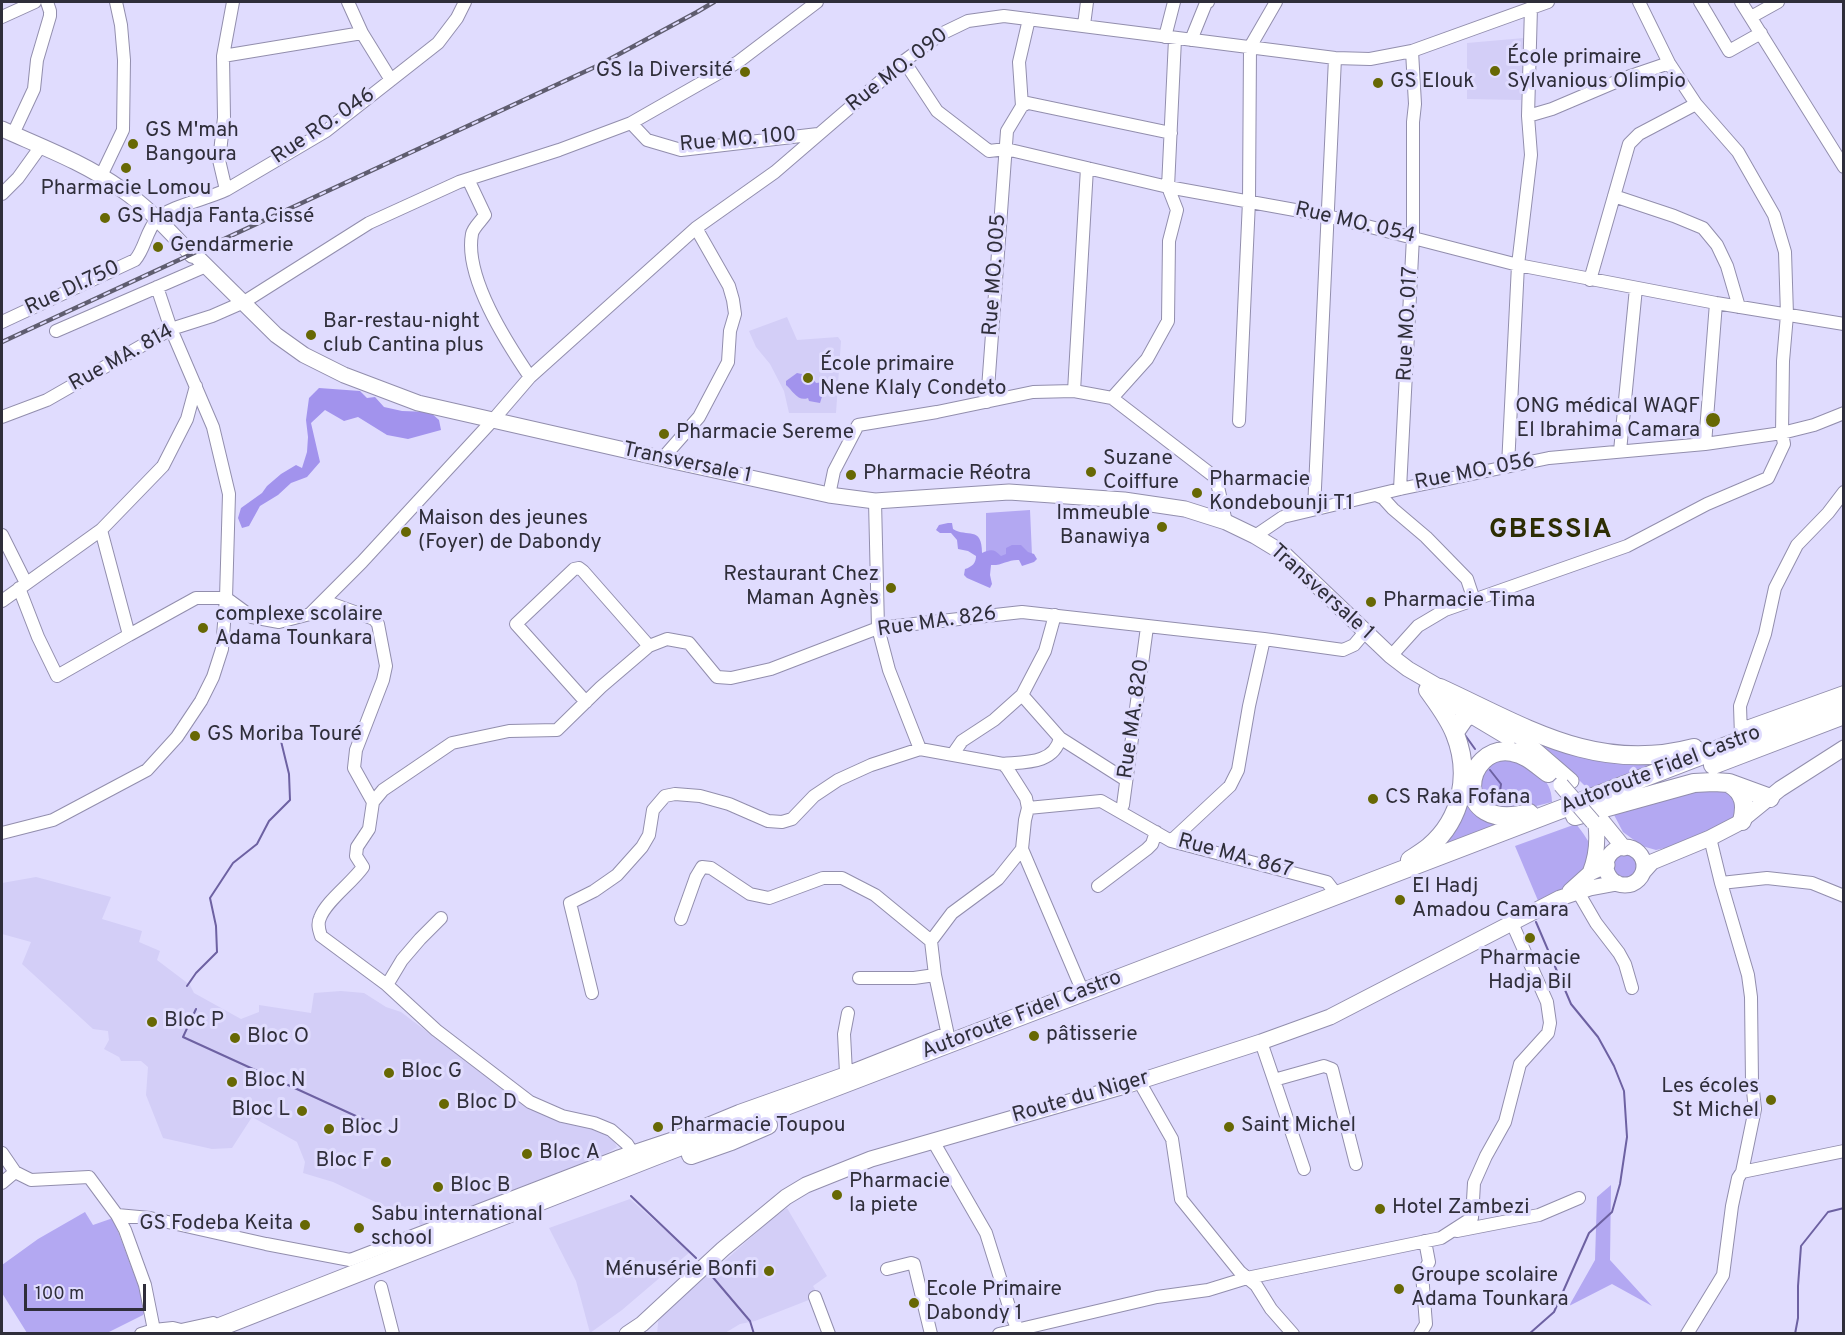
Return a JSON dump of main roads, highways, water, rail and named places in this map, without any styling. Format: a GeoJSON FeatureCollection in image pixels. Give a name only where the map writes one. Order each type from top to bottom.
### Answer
{"type":"FeatureCollection","features":[{"type":"Feature","properties":{"kind":"highway"},"geometry":{"type":"LineString","coordinates":[[1377,881],[1428,849],[1446,829],[1457,809],[1463,778],[1462,757],[1455,732],[1434,689]]}},
{"type":"Feature","properties":{"kind":"highway"},"geometry":{"type":"LineString","coordinates":[[1434,689],[1551,740],[1594,752],[1646,756],[1674,754],[1741,732],[1763,732]]}},
{"type":"Feature","properties":{"kind":"highway","name":"Autoroute Fidel Castro"},"geometry":{"type":"LineString","coordinates":[[202,1334],[949,1039],[1083,992],[1377,881],[1844,701]]}},
{"type":"Feature","properties":{"kind":"highway"},"geometry":{"type":"LineString","coordinates":[[1455,732],[1473,711]]}},
{"type":"Feature","properties":{"kind":"highway","name":"Autoroute Fidel Castro"},"geometry":{"type":"LineString","coordinates":[[233,1334],[395,1268],[569,1203],[655,1167],[731,1141],[965,1049],[1844,715]]}},
{"type":"Feature","properties":{"kind":"highway"},"geometry":{"type":"LineString","coordinates":[[1560,780],[1520,754],[1502,751],[1486,757],[1476,769],[1472,785],[1475,800],[1484,810],[1489,814],[1504,818],[1598,795]]}},
{"type":"Feature","properties":{"kind":"highway"},"geometry":{"type":"LineString","coordinates":[[1575,816],[1694,783],[1729,783],[1770,798]]}},
{"type":"Feature","properties":{"kind":"highway"},"geometry":{"type":"LineString","coordinates":[[1729,783],[1736,787],[1744,800],[1745,811],[1742,821]]}},
{"type":"Feature","properties":{"kind":"main road","name":"Transversale 1"},"geometry":{"type":"LineString","coordinates":[[7,131],[101,176],[122,189],[158,219],[192,255],[194,254],[285,342],[304,355],[376,388],[418,403],[829,495],[875,501],[1009,492],[1124,500],[1185,509],[1227,522],[1283,553],[1391,656],[1434,689],[1512,730],[1596,821],[1615,855]]}},
{"type":"Feature","properties":{"kind":"main road","name":"Transversale 1"},"geometry":{"type":"LineString","coordinates":[[1473,711],[1560,780]]}},
{"type":"Feature","properties":{"kind":"main road"},"geometry":{"type":"LineString","coordinates":[[1644,871],[1643,860],[1635,851],[1615,855],[1609,875],[1622,885],[1633,883],[1641,876],[1652,862],[1710,838],[1742,821],[1806,771],[1844,748]]}},
{"type":"Feature","properties":{"kind":"main road"},"geometry":{"type":"LineString","coordinates":[[1590,873],[1596,861],[1598,846],[1596,821]]}},
{"type":"Feature","properties":{"kind":"main road","name":"Route du Niger"},"geometry":{"type":"LineString","coordinates":[[1560,898],[1615,855]]}},
{"type":"Feature","properties":{"kind":"main road"},"geometry":{"type":"LineString","coordinates":[[1640,855],[1664,856]]}},
{"type":"Feature","properties":{"kind":"main road","name":"Route du Niger"},"geometry":{"type":"LineString","coordinates":[[627,1334],[646,1329],[703,1268],[786,1197],[806,1185],[871,1159],[1139,1081],[1330,1017],[1560,898],[1590,888],[1617,883]]}},
{"type":"Feature","properties":{"kind":"waterway"},"geometry":{"type":"LineString","coordinates":[[1465,735],[1475,749]]}},
{"type":"Feature","properties":{"kind":"waterway"},"geometry":{"type":"LineString","coordinates":[[187,986],[196,973],[217,952],[216,926],[210,898],[233,863],[257,844],[269,821],[290,800],[289,774],[280,737]]}},
{"type":"Feature","properties":{"kind":"waterway"},"geometry":{"type":"LineString","coordinates":[[1490,770],[1501,784],[1498,806]]}},
{"type":"Feature","properties":{"kind":"waterway"},"geometry":{"type":"LineString","coordinates":[[1529,1334],[1554,1312],[1589,1233],[1612,1212],[1620,1184],[1627,1137],[1624,1091],[1614,1066],[1598,1037],[1571,1004],[1536,922]]}},
{"type":"Feature","properties":{"kind":"waterway"},"geometry":{"type":"LineString","coordinates":[[196,1009],[183,1037],[369,1122]]}},
{"type":"Feature","properties":{"kind":"waterway"},"geometry":{"type":"LineString","coordinates":[[631,1196],[696,1258]]}},
{"type":"Feature","properties":{"kind":"waterway"},"geometry":{"type":"LineString","coordinates":[[1795,1334],[1798,1318],[1801,1246],[1828,1212],[1844,1208]]}},
{"type":"Feature","properties":{"kind":"waterway"},"geometry":{"type":"LineString","coordinates":[[711,1275],[750,1321],[754,1334]]}},
{"type":"Feature","properties":{"kind":"railway"},"geometry":{"type":"LineString","coordinates":[[2,342],[597,66],[714,2]]}},
{"type":"Feature","properties":{"kind":"place","name":"École primaire Sylvanious Olimpio"},"geometry":{"type":"Point","coordinates":[1495,71]}},
{"type":"Feature","properties":{"kind":"place","name":"GS la Diversité"},"geometry":{"type":"Point","coordinates":[745,72]}},
{"type":"Feature","properties":{"kind":"place","name":"GS Elouk"},"geometry":{"type":"Point","coordinates":[1378,83]}},
{"type":"Feature","properties":{"kind":"place","name":"GS M'mah Bangoura"},"geometry":{"type":"Point","coordinates":[133,144]}},
{"type":"Feature","properties":{"kind":"place","name":"Pharmacie Lomou"},"geometry":{"type":"Point","coordinates":[126,168]}},
{"type":"Feature","properties":{"kind":"place","name":"GS Hadja Fanta Cissé"},"geometry":{"type":"Point","coordinates":[105,218]}},
{"type":"Feature","properties":{"kind":"place","name":"Gendarmerie"},"geometry":{"type":"Point","coordinates":[158,247]}},
{"type":"Feature","properties":{"kind":"place","name":"Bar-restau-night club Cantina plus"},"geometry":{"type":"Point","coordinates":[311,335]}},
{"type":"Feature","properties":{"kind":"place","name":"École primaire Nene Klaly Condeto"},"geometry":{"type":"Point","coordinates":[808,378]}},
{"type":"Feature","properties":{"kind":"place","name":"ONG médical WAQF El Ibrahima Camara"},"geometry":{"type":"Point","coordinates":[1713,420]}},
{"type":"Feature","properties":{"kind":"place","name":"Pharmacie Sereme"},"geometry":{"type":"Point","coordinates":[664,434]}},
{"type":"Feature","properties":{"kind":"place","name":"Suzane Coiffure"},"geometry":{"type":"Point","coordinates":[1091,472]}},
{"type":"Feature","properties":{"kind":"place","name":"Pharmacie Réotra"},"geometry":{"type":"Point","coordinates":[851,475]}},
{"type":"Feature","properties":{"kind":"place","name":"Pharmacie Kondebounji T1"},"geometry":{"type":"Point","coordinates":[1197,493]}},
{"type":"Feature","properties":{"kind":"place","name":"Immeuble Banawiya"},"geometry":{"type":"Point","coordinates":[1162,527]}},
{"type":"Feature","properties":{"kind":"place","name":"Maison des jeunes (Foyer) de Dabondy"},"geometry":{"type":"Point","coordinates":[406,532]}},
{"type":"Feature","properties":{"kind":"place","name":"Restaurant Chez Maman Agnès"},"geometry":{"type":"Point","coordinates":[891,588]}},
{"type":"Feature","properties":{"kind":"place","name":"Pharmacie Tima"},"geometry":{"type":"Point","coordinates":[1371,602]}},
{"type":"Feature","properties":{"kind":"place","name":"complexe scolaire Adama Tounkara"},"geometry":{"type":"Point","coordinates":[203,628]}},
{"type":"Feature","properties":{"kind":"place","name":"GS Moriba Touré"},"geometry":{"type":"Point","coordinates":[195,736]}},
{"type":"Feature","properties":{"kind":"place","name":"CS Raka Fofana"},"geometry":{"type":"Point","coordinates":[1373,799]}},
{"type":"Feature","properties":{"kind":"place","name":"El Hadj Amadou Camara"},"geometry":{"type":"Point","coordinates":[1400,900]}},
{"type":"Feature","properties":{"kind":"place","name":"Pharmacie Hadja Bil"},"geometry":{"type":"Point","coordinates":[1530,938]}},
{"type":"Feature","properties":{"kind":"place","name":"Bloc P"},"geometry":{"type":"Point","coordinates":[152,1022]}},
{"type":"Feature","properties":{"kind":"place","name":"pâtisserie"},"geometry":{"type":"Point","coordinates":[1034,1036]}},
{"type":"Feature","properties":{"kind":"place","name":"Bloc O"},"geometry":{"type":"Point","coordinates":[235,1038]}},
{"type":"Feature","properties":{"kind":"place","name":"Bloc G"},"geometry":{"type":"Point","coordinates":[389,1073]}},
{"type":"Feature","properties":{"kind":"place","name":"Bloc N"},"geometry":{"type":"Point","coordinates":[232,1082]}},
{"type":"Feature","properties":{"kind":"place","name":"Les écoles St Michel"},"geometry":{"type":"Point","coordinates":[1771,1100]}},
{"type":"Feature","properties":{"kind":"place","name":"Bloc D"},"geometry":{"type":"Point","coordinates":[444,1104]}},
{"type":"Feature","properties":{"kind":"place","name":"Bloc L"},"geometry":{"type":"Point","coordinates":[302,1111]}},
{"type":"Feature","properties":{"kind":"place","name":"Pharmacie Toupou"},"geometry":{"type":"Point","coordinates":[658,1127]}},
{"type":"Feature","properties":{"kind":"place","name":"Saint Michel"},"geometry":{"type":"Point","coordinates":[1229,1127]}},
{"type":"Feature","properties":{"kind":"place","name":"Bloc J"},"geometry":{"type":"Point","coordinates":[329,1129]}},
{"type":"Feature","properties":{"kind":"place","name":"Bloc A"},"geometry":{"type":"Point","coordinates":[527,1154]}},
{"type":"Feature","properties":{"kind":"place","name":"Bloc F"},"geometry":{"type":"Point","coordinates":[386,1162]}},
{"type":"Feature","properties":{"kind":"place","name":"Bloc B"},"geometry":{"type":"Point","coordinates":[438,1187]}},
{"type":"Feature","properties":{"kind":"place","name":"Pharmacie la piete"},"geometry":{"type":"Point","coordinates":[837,1195]}},
{"type":"Feature","properties":{"kind":"place","name":"Hotel Zambezi"},"geometry":{"type":"Point","coordinates":[1380,1209]}},
{"type":"Feature","properties":{"kind":"place","name":"GS Fodeba Keita"},"geometry":{"type":"Point","coordinates":[305,1225]}},
{"type":"Feature","properties":{"kind":"place","name":"Sabu international school"},"geometry":{"type":"Point","coordinates":[359,1228]}},
{"type":"Feature","properties":{"kind":"place","name":"Ménusérie Bonfi"},"geometry":{"type":"Point","coordinates":[769,1271]}},
{"type":"Feature","properties":{"kind":"place","name":"Groupe scolaire Adama Tounkara"},"geometry":{"type":"Point","coordinates":[1399,1289]}},
{"type":"Feature","properties":{"kind":"place","name":"Ecole Primaire Dabondy 1"},"geometry":{"type":"Point","coordinates":[914,1303]}},
{"type":"Feature","properties":{"kind":"district","name":"GBESSIA"},"geometry":{"type":"Point","coordinates":[1551,532]}}]}
